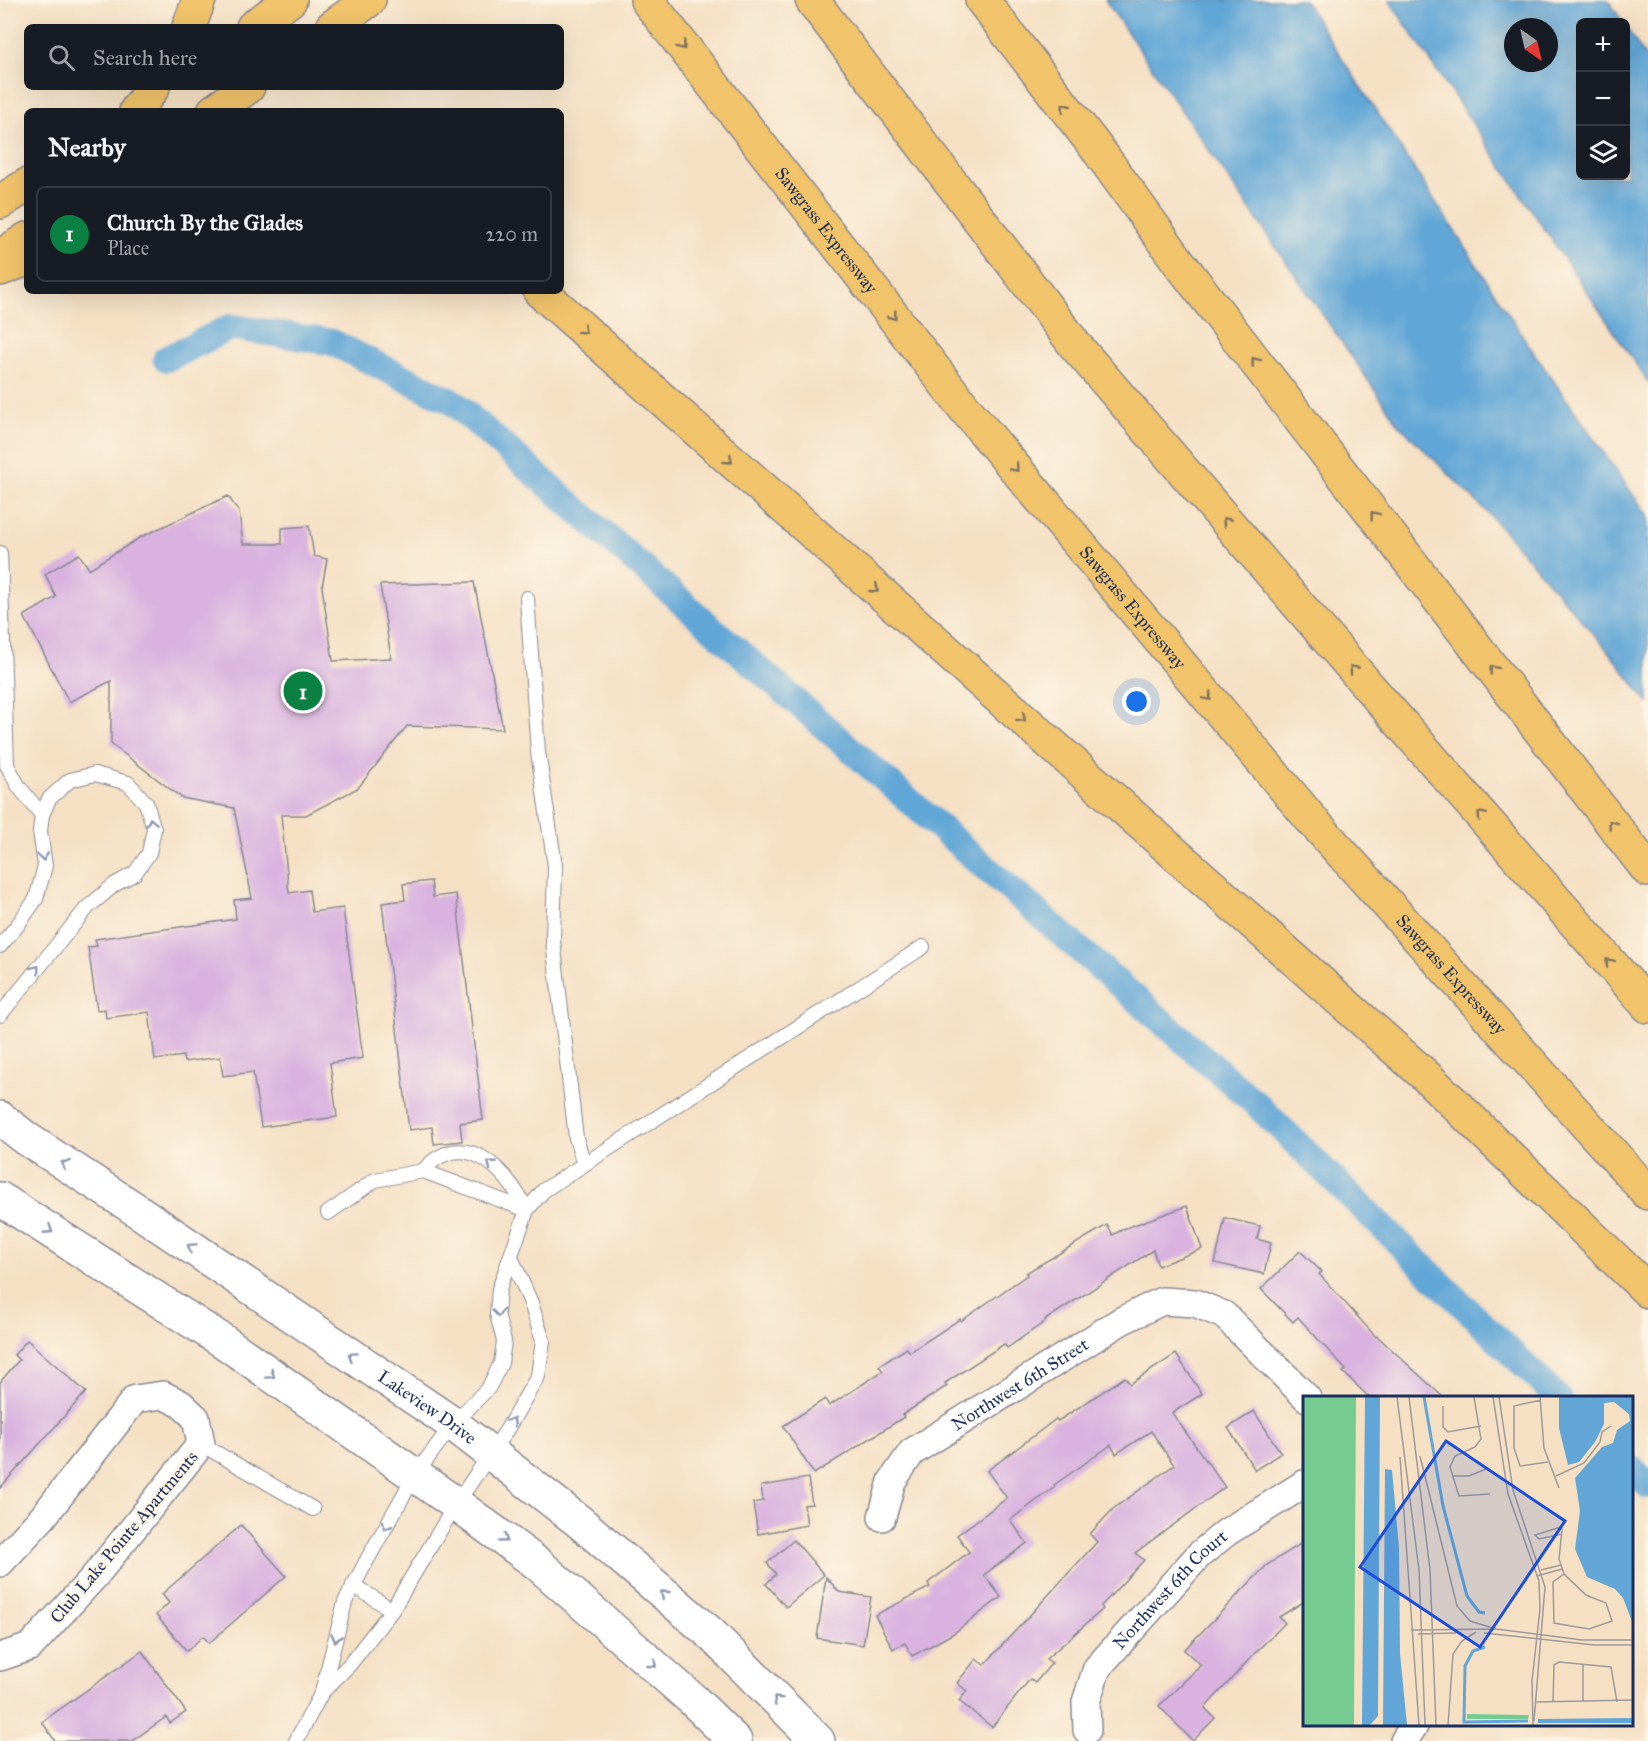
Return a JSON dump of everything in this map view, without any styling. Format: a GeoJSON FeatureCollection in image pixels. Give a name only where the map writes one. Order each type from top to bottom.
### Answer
{"type":"FeatureCollection","features":[{"type":"Feature","properties":{"kind":"main road"},"geometry":{"type":"LineString","coordinates":[[190,24],[199,0]]}},
{"type":"Feature","properties":{"kind":"main road"},"geometry":{"type":"LineString","coordinates":[[257,24],[290,0]]}},
{"type":"Feature","properties":{"kind":"main road"},"geometry":{"type":"LineString","coordinates":[[336,24],[369,0]]}},
{"type":"Feature","properties":{"kind":"main road","name":"Sawgrass Expressway"},"geometry":{"type":"LineString","coordinates":[[647,0],[973,419],[1311,819],[1648,1193]]}},
{"type":"Feature","properties":{"kind":"main road"},"geometry":{"type":"LineString","coordinates":[[812,0],[1075,345],[1648,1006]]}},
{"type":"Feature","properties":{"kind":"main road"},"geometry":{"type":"LineString","coordinates":[[982,0],[1101,154],[1178,261],[1648,870]]}},
{"type":"Feature","properties":{"kind":"main road"},"geometry":{"type":"LineString","coordinates":[[140,108],[151,90]]}},
{"type":"Feature","properties":{"kind":"main road"},"geometry":{"type":"LineString","coordinates":[[142,108],[168,90]]}},
{"type":"Feature","properties":{"kind":"main road"},"geometry":{"type":"LineString","coordinates":[[218,108],[244,90]]}},
{"type":"Feature","properties":{"kind":"main road"},"geometry":{"type":"LineString","coordinates":[[0,202],[24,187]]}},
{"type":"Feature","properties":{"kind":"main road"},"geometry":{"type":"LineString","coordinates":[[0,257],[24,241]]}},
{"type":"Feature","properties":{"kind":"main road"},"geometry":{"type":"LineString","coordinates":[[0,269],[24,260]]}},
{"type":"Feature","properties":{"kind":"main road"},"geometry":{"type":"LineString","coordinates":[[543,294],[1402,1054],[1518,1163],[1648,1291]]}},
{"type":"Feature","properties":{"kind":"street","name":"Lakeview Drive"},"geometry":{"type":"LineString","coordinates":[[0,1118],[27,1139],[132,1207],[492,1452],[581,1523],[709,1632],[818,1741]]}},
{"type":"Feature","properties":{"kind":"street"},"geometry":{"type":"LineString","coordinates":[[0,1199],[223,1341],[538,1564],[693,1700],[735,1741]]}},
{"type":"Feature","properties":{"kind":"street","name":"Northwest 6th Street"},"geometry":{"type":"LineString","coordinates":[[882,1516],[892,1481],[912,1452],[1121,1321],[1162,1301],[1195,1303],[1224,1315],[1305,1396]]}},
{"type":"Feature","properties":{"kind":"street","name":"Club Lake Pointe Apartments"},"geometry":{"type":"LineString","coordinates":[[0,1563],[43,1517],[135,1399],[163,1395],[182,1404],[196,1418],[201,1444],[94,1577],[30,1647],[0,1657]]}},
{"type":"Feature","properties":{"kind":"street","name":"Northwest 6th Court"},"geometry":{"type":"LineString","coordinates":[[1087,1730],[1086,1702],[1097,1668],[1199,1555],[1227,1532],[1303,1485]]}},
{"type":"Feature","properties":{"kind":"street"},"geometry":{"type":"LineString","coordinates":[[1404,1741],[1414,1726]]}},
{"type":"Feature","properties":{"kind":"lane"},"geometry":{"type":"LineString","coordinates":[[0,553],[7,765],[19,787],[42,815]]}},
{"type":"Feature","properties":{"kind":"lane"},"geometry":{"type":"LineString","coordinates":[[527,598],[538,752],[555,866],[553,941],[576,1138],[584,1164]]}},
{"type":"Feature","properties":{"kind":"lane"},"geometry":{"type":"LineString","coordinates":[[0,946],[36,899],[45,866],[40,831],[42,815],[49,799],[70,780],[95,774],[128,783],[146,803],[154,829],[149,853],[135,873],[114,885],[87,908],[0,1015]]}},
{"type":"Feature","properties":{"kind":"lane"},"geometry":{"type":"LineString","coordinates":[[296,1741],[322,1692],[345,1602],[353,1585],[415,1475],[453,1424],[489,1387],[501,1363],[504,1341],[497,1314],[499,1289],[527,1210],[544,1190],[923,947]]}},
{"type":"Feature","properties":{"kind":"lane"},"geometry":{"type":"LineString","coordinates":[[423,1171],[434,1159],[444,1154],[465,1151],[486,1159],[503,1173],[527,1210]]}},
{"type":"Feature","properties":{"kind":"lane"},"geometry":{"type":"LineString","coordinates":[[328,1213],[375,1180],[423,1171],[527,1210]]}},
{"type":"Feature","properties":{"kind":"lane"},"geometry":{"type":"LineString","coordinates":[[322,1692],[350,1664],[392,1610],[456,1504],[492,1452],[538,1376],[543,1341],[531,1303],[511,1257]]}},
{"type":"Feature","properties":{"kind":"lane"},"geometry":{"type":"LineString","coordinates":[[201,1444],[313,1509]]}},
{"type":"Feature","properties":{"kind":"lane"},"geometry":{"type":"LineString","coordinates":[[353,1585],[392,1610]]}},
{"type":"Feature","properties":{"kind":"water"},"geometry":{"type":"Polygon","coordinates":[[[1105,0],[1304,0],[1532,350],[1648,516],[1648,703],[1611,654],[1488,513],[1399,425],[1105,0]]]}},
{"type":"Feature","properties":{"kind":"water"},"geometry":{"type":"Polygon","coordinates":[[[1389,0],[1608,0],[1620,18],[1576,18],[1576,180],[1630,180],[1630,33],[1648,61],[1648,382],[1389,0]]]}},
{"type":"Feature","properties":{"kind":"building"},"geometry":{"type":"Polygon","coordinates":[[[228,496],[239,512],[243,544],[282,544],[282,528],[309,526],[314,556],[327,559],[322,587],[333,661],[391,658],[380,585],[474,582],[503,729],[407,726],[358,788],[306,815],[281,815],[289,893],[309,890],[312,912],[343,908],[363,1058],[330,1063],[337,1117],[261,1127],[253,1072],[223,1076],[220,1057],[184,1062],[183,1056],[155,1060],[149,1012],[106,1018],[105,1009],[97,1010],[88,947],[97,946],[95,939],[236,919],[234,900],[252,898],[234,808],[182,798],[111,744],[111,681],[69,702],[24,616],[56,597],[45,574],[79,554],[89,569],[141,537],[228,496]]]}},
{"type":"Feature","properties":{"kind":"building"},"geometry":{"type":"Polygon","coordinates":[[[431,881],[433,897],[456,894],[483,1120],[460,1123],[462,1141],[434,1144],[432,1127],[409,1130],[382,903],[405,900],[403,884],[431,881]]]}},
{"type":"Feature","properties":{"kind":"building"},"geometry":{"type":"Polygon","coordinates":[[[1187,1206],[1202,1249],[1158,1266],[1153,1250],[1045,1320],[1007,1348],[1004,1344],[945,1383],[947,1386],[902,1415],[904,1417],[814,1474],[783,1426],[825,1399],[829,1406],[883,1371],[879,1366],[907,1348],[910,1352],[960,1319],[961,1321],[1027,1275],[1026,1273],[1107,1225],[1113,1235],[1123,1229],[1187,1206]]]}},
{"type":"Feature","properties":{"kind":"building"},"geometry":{"type":"Polygon","coordinates":[[[1225,1218],[1260,1226],[1257,1239],[1271,1243],[1264,1274],[1215,1263],[1225,1218]]]}},
{"type":"Feature","properties":{"kind":"building"},"geometry":{"type":"Polygon","coordinates":[[[1300,1251],[1322,1272],[1319,1274],[1376,1337],[1442,1396],[1368,1396],[1343,1372],[1346,1370],[1298,1317],[1293,1322],[1261,1289],[1300,1251]]]}},
{"type":"Feature","properties":{"kind":"building"},"geometry":{"type":"Polygon","coordinates":[[[27,1340],[86,1392],[0,1488],[0,1382],[19,1360],[14,1355],[27,1340]]]}},
{"type":"Feature","properties":{"kind":"building"},"geometry":{"type":"Polygon","coordinates":[[[1176,1354],[1202,1394],[1172,1413],[1225,1487],[1135,1553],[1144,1560],[1101,1606],[1103,1609],[1046,1659],[1052,1663],[1035,1683],[1030,1679],[992,1727],[959,1701],[967,1691],[957,1683],[976,1659],[984,1665],[1097,1542],[1090,1534],[1113,1509],[1174,1465],[1151,1431],[1116,1454],[1111,1445],[1054,1485],[1055,1487],[1010,1520],[1027,1543],[984,1575],[1001,1597],[954,1633],[912,1656],[905,1643],[893,1649],[875,1615],[930,1587],[928,1583],[969,1552],[957,1535],[1007,1498],[987,1471],[1056,1419],[1058,1421],[1125,1377],[1130,1384],[1176,1354]]]}},
{"type":"Feature","properties":{"kind":"building"},"geometry":{"type":"Polygon","coordinates":[[[1254,1411],[1281,1453],[1255,1470],[1228,1428],[1254,1411]]]}},
{"type":"Feature","properties":{"kind":"building"},"geometry":{"type":"Polygon","coordinates":[[[808,1478],[812,1504],[804,1505],[807,1525],[758,1534],[753,1503],[763,1501],[761,1486],[808,1478]]]}},
{"type":"Feature","properties":{"kind":"building"},"geometry":{"type":"Polygon","coordinates":[[[241,1525],[286,1576],[209,1643],[203,1636],[187,1651],[156,1615],[169,1603],[162,1594],[241,1525]]]}},
{"type":"Feature","properties":{"kind":"building"},"geometry":{"type":"Polygon","coordinates":[[[794,1540],[824,1575],[786,1607],[766,1584],[776,1574],[767,1563],[794,1540]]]}},
{"type":"Feature","properties":{"kind":"building"},"geometry":{"type":"Polygon","coordinates":[[[1303,1542],[1303,1602],[1279,1617],[1285,1623],[1205,1708],[1215,1718],[1193,1741],[1159,1706],[1201,1665],[1184,1650],[1267,1565],[1303,1542]]]}},
{"type":"Feature","properties":{"kind":"building"},"geometry":{"type":"Polygon","coordinates":[[[826,1577],[839,1592],[871,1597],[863,1645],[817,1638],[826,1577]]]}},
{"type":"Feature","properties":{"kind":"building"},"geometry":{"type":"Polygon","coordinates":[[[142,1651],[186,1712],[170,1723],[166,1717],[132,1741],[55,1741],[42,1722],[142,1651]]]}},
{"type":"Feature","properties":{"kind":"waterway"},"geometry":{"type":"LineString","coordinates":[[166,359],[231,327],[331,342],[453,402],[1255,1103],[1556,1396]]}},
{"type":"Feature","properties":{"kind":"waterway"},"geometry":{"type":"LineString","coordinates":[[1633,1470],[1648,1485]]}},
{"type":"Feature","properties":{"kind":"place","name":"Church By the Glades"},"geometry":{"type":"Point","coordinates":[303,691]}}]}
